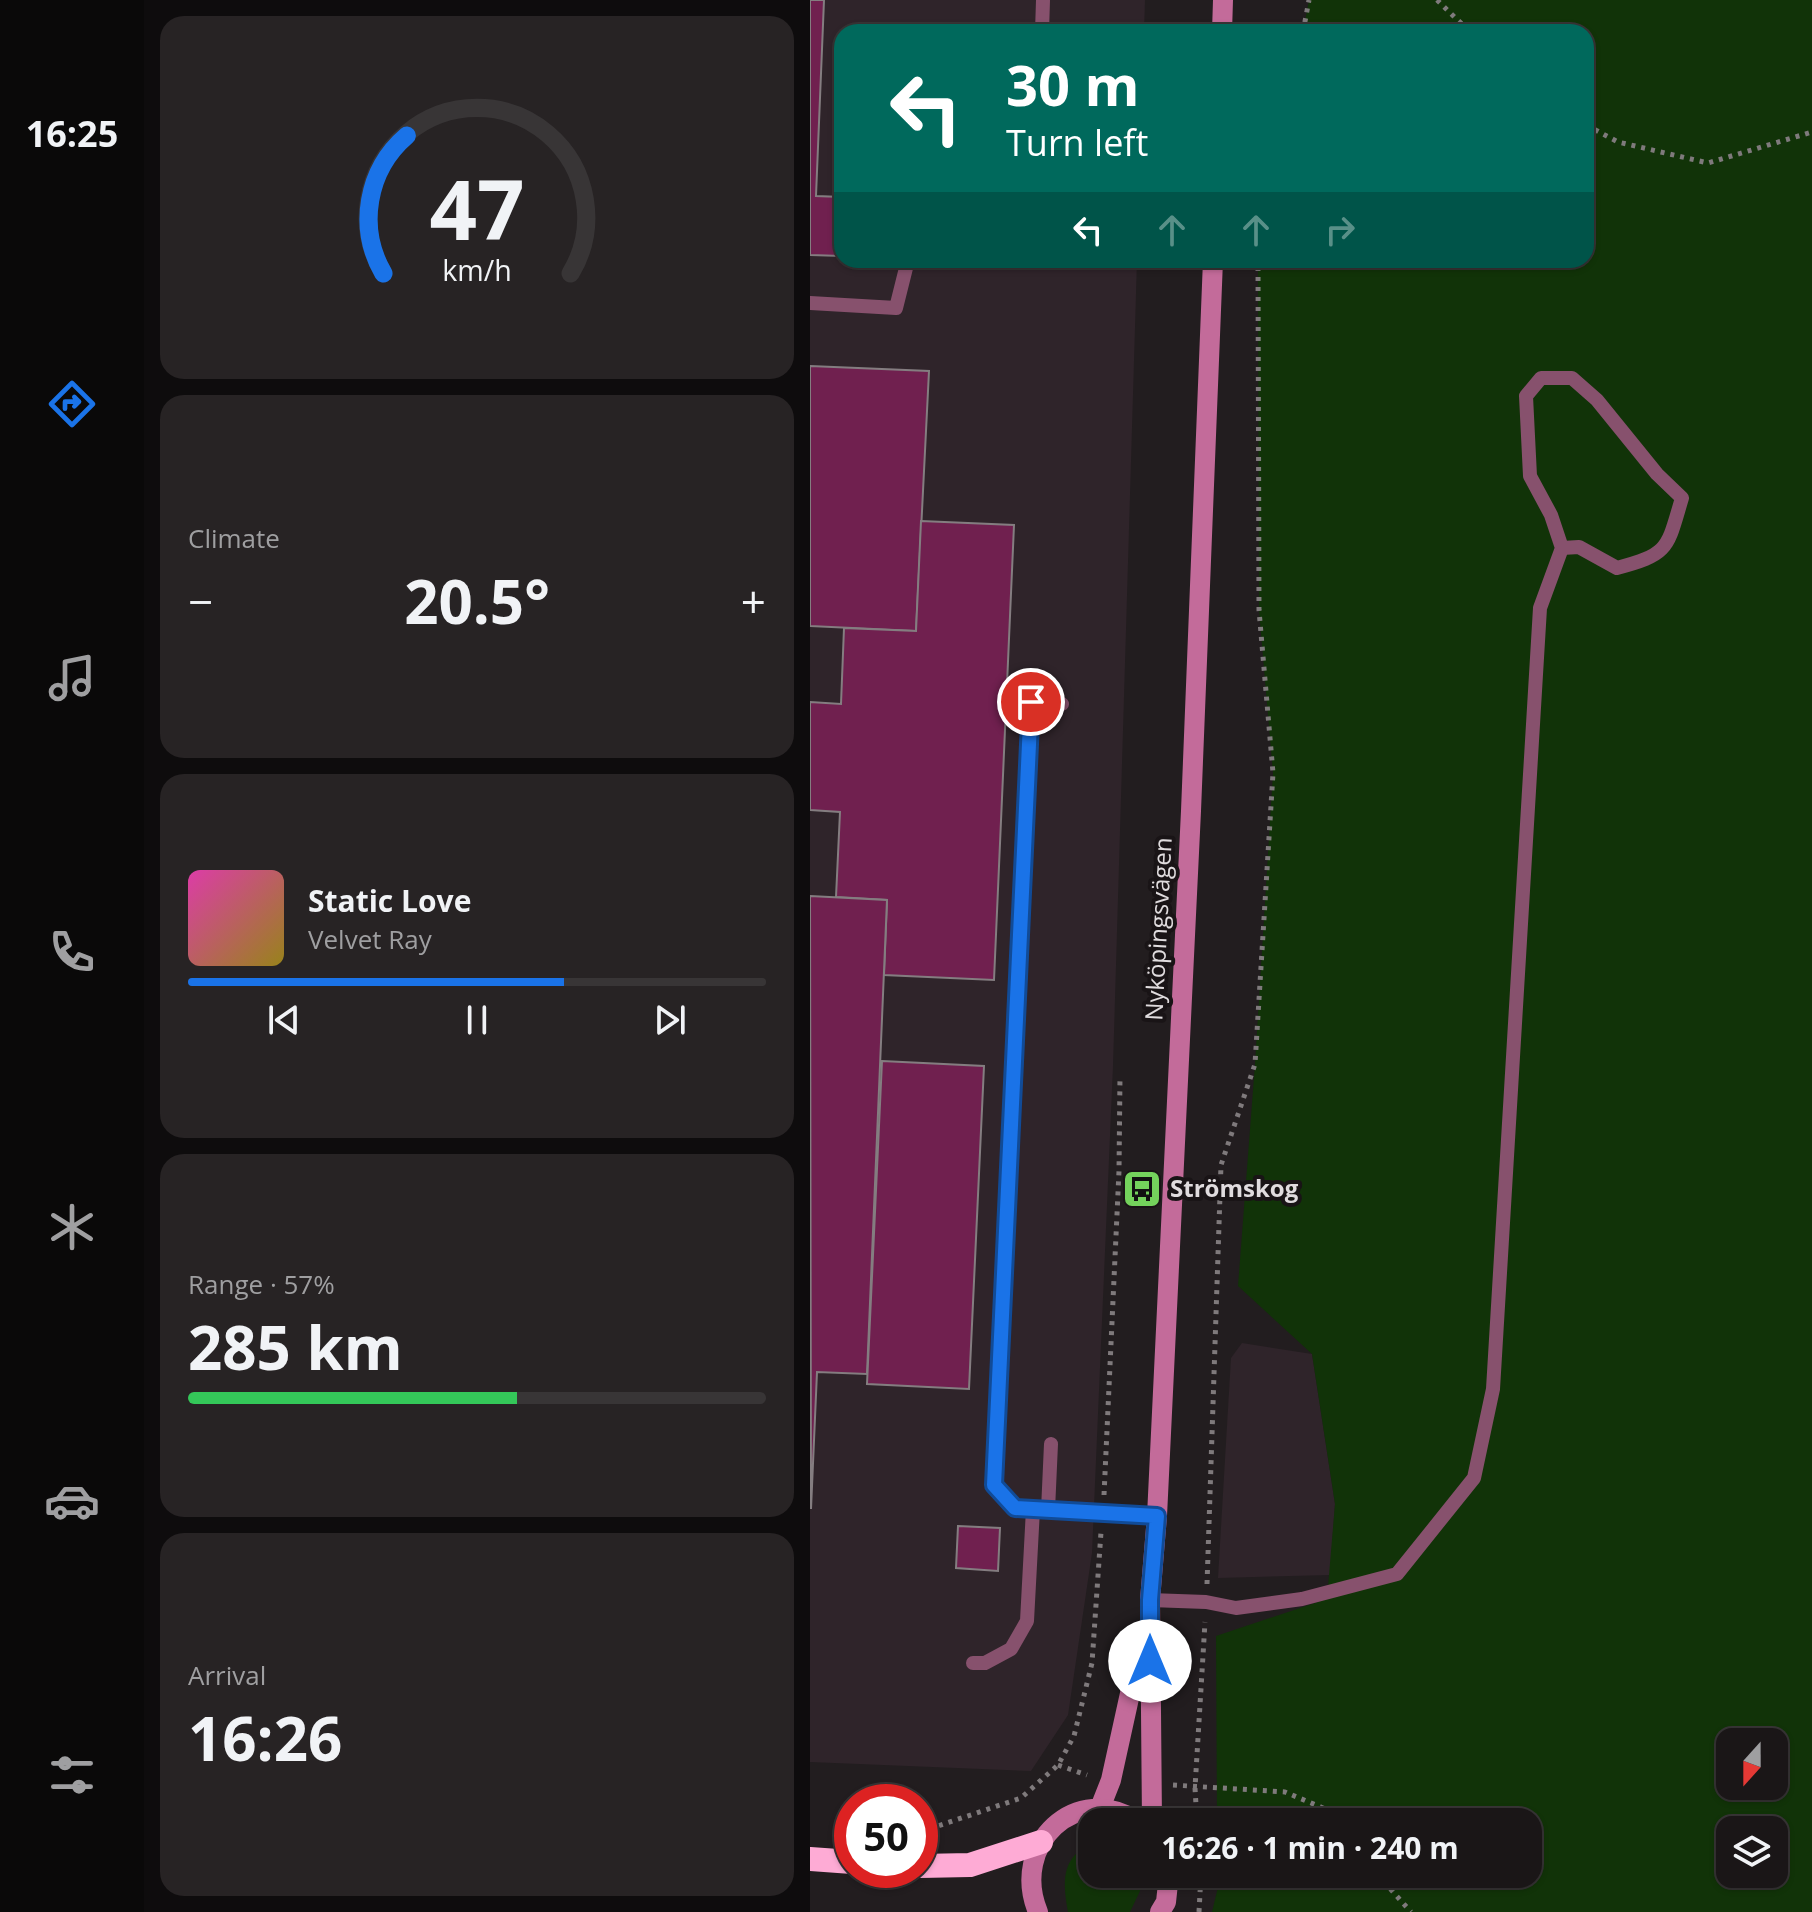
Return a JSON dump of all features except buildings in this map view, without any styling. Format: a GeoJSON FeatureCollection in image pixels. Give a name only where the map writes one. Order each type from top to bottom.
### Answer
{"type":"FeatureCollection","features":[{"type":"Feature","properties":{"kind":"highway"},"geometry":{"type":"LineString","coordinates":[[938,1866],[970,1865],[1041,1842]]}},
{"type":"Feature","properties":{"kind":"highway"},"geometry":{"type":"LineString","coordinates":[[810,1859],[834,1861]]}},
{"type":"Feature","properties":{"kind":"main road"},"geometry":{"type":"LineString","coordinates":[[1222,24],[1223,0]]}},
{"type":"Feature","properties":{"kind":"main road","name":"Nyköpingsvägen"},"geometry":{"type":"LineString","coordinates":[[1152,1808],[1150,1600],[1157,1516],[1191,811],[1213,268]]}},
{"type":"Feature","properties":{"kind":"main road","name":"Nyköpingsvägen"},"geometry":{"type":"LineString","coordinates":[[1100,1808],[1111,1780],[1150,1600]]}},
{"type":"Feature","properties":{"kind":"main road"},"geometry":{"type":"LineString","coordinates":[[1038,1912],[1032,1892],[1034,1853],[1064,1819],[1078,1815]]}},
{"type":"Feature","properties":{"kind":"main road"},"geometry":{"type":"LineString","coordinates":[[1160,1912],[1166,1902],[1168,1888]]}},
{"type":"Feature","properties":{"kind":"lane"},"geometry":{"type":"LineString","coordinates":[[1042,24],[1043,0]]}},
{"type":"Feature","properties":{"kind":"lane"},"geometry":{"type":"LineString","coordinates":[[810,303],[896,308],[906,268]]}},
{"type":"Feature","properties":{"kind":"lane"},"geometry":{"type":"LineString","coordinates":[[1150,1600],[1206,1602],[1236,1608],[1302,1599],[1397,1574],[1474,1478],[1493,1389],[1540,608],[1562,548],[1551,515],[1530,476],[1526,396],[1541,378],[1572,378],[1597,400],[1657,474],[1682,498],[1669,542],[1648,560],[1617,568],[1579,547],[1562,548]]}},
{"type":"Feature","properties":{"kind":"lane"},"geometry":{"type":"LineString","coordinates":[[1062,704],[1031,702],[994,1485],[1015,1508],[1157,1516]]}},
{"type":"Feature","properties":{"kind":"lane"},"geometry":{"type":"LineString","coordinates":[[973,1663],[985,1663],[1011,1649],[1027,1621],[1051,1444]]}},
{"type":"Feature","properties":{"kind":"path"},"geometry":{"type":"LineString","coordinates":[[1304,24],[1309,0]]}},
{"type":"Feature","properties":{"kind":"path"},"geometry":{"type":"LineString","coordinates":[[1437,0],[1462,24]]}},
{"type":"Feature","properties":{"kind":"path"},"geometry":{"type":"LineString","coordinates":[[1594,129],[1618,142],[1708,163],[1812,132]]}},
{"type":"Feature","properties":{"kind":"path"},"geometry":{"type":"LineString","coordinates":[[1196,1808],[1221,1165],[1255,1064],[1273,773],[1259,610],[1258,268]]}},
{"type":"Feature","properties":{"kind":"path"},"geometry":{"type":"LineString","coordinates":[[938,1826],[1021,1798],[1058,1765],[1074,1736],[1092,1663],[1103,1513],[1119,1171],[1120,1076]]}},
{"type":"Feature","properties":{"kind":"path"},"geometry":{"type":"LineString","coordinates":[[1195,1788],[1285,1792],[1323,1808]]}},
{"type":"Feature","properties":{"kind":"path"},"geometry":{"type":"LineString","coordinates":[[1199,1912],[1200,1888]]}},
{"type":"Feature","properties":{"kind":"path"},"geometry":{"type":"LineString","coordinates":[[1390,1888],[1411,1912]]}},
{"type":"Feature","properties":{"kind":"shaded area"},"geometry":{"type":"Polygon","coordinates":[[[810,0],[1145,0],[1144,24],[834,24],[834,268],[1137,268],[1113,1066],[1092,1553],[1068,1715],[1031,1771],[810,1762],[810,0]]]}},
{"type":"Feature","properties":{"kind":"shaded area"},"geometry":{"type":"Polygon","coordinates":[[[1242,1343],[1312,1354],[1335,1504],[1330,1575],[1218,1578],[1231,1358],[1242,1343]]]}},
{"type":"Feature","properties":{"kind":"green space"},"geometry":{"type":"Polygon","coordinates":[[[1309,0],[1812,0],[1812,1912],[1212,1912],[1218,1888],[1542,1888],[1542,1808],[1217,1808],[1216,1636],[1327,1599],[1335,1504],[1312,1354],[1238,1286],[1273,773],[1259,610],[1258,268],[1594,268],[1594,24],[1304,24],[1309,0]]]}},
{"type":"Feature","properties":{"kind":"green space"},"geometry":{"type":"Polygon","coordinates":[[[1078,1852],[1078,1888],[1140,1888],[1130,1912],[1068,1912],[1065,1881],[1078,1852]]]}},
{"type":"Feature","properties":{"kind":"place","name":"Strömskog"},"geometry":{"type":"Point","coordinates":[1142,1189]}},
{"type":"Feature","properties":{"kind":"route"},"geometry":{"type":"LineString","coordinates":[[1031,702],[994,1485],[1015,1508],[1157,1516],[1150,1600],[1150,1661]]}}]}
